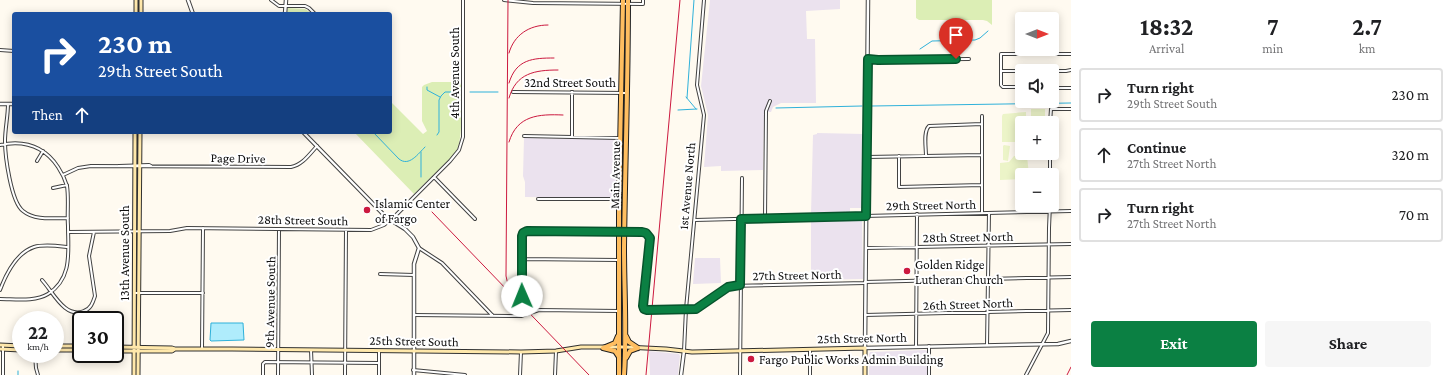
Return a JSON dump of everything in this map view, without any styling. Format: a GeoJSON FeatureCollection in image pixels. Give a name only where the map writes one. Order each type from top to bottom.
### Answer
{"type":"FeatureCollection","features":[{"type":"Feature","properties":{"kind":"main road"},"geometry":{"type":"LineString","coordinates":[[141,0],[141,12]]}},
{"type":"Feature","properties":{"kind":"main road"},"geometry":{"type":"LineString","coordinates":[[136,1],[137,12]]}},
{"type":"Feature","properties":{"kind":"main road","name":"Main Avenue"},"geometry":{"type":"LineString","coordinates":[[619,375],[620,258],[625,160],[624,92],[626,2]]}},
{"type":"Feature","properties":{"kind":"main road","name":"Main Avenue"},"geometry":{"type":"LineString","coordinates":[[624,92],[619,199],[625,282],[624,375]]}},
{"type":"Feature","properties":{"kind":"main road","name":"13th Avenue South"},"geometry":{"type":"LineString","coordinates":[[135,134],[134,293],[138,375]]}},
{"type":"Feature","properties":{"kind":"main road","name":"13th Avenue South"},"geometry":{"type":"LineString","coordinates":[[134,375],[138,293],[140,134]]}},
{"type":"Feature","properties":{"kind":"main road"},"geometry":{"type":"LineString","coordinates":[[621,140],[623,158],[625,160]]}},
{"type":"Feature","properties":{"kind":"main road"},"geometry":{"type":"LineString","coordinates":[[620,258],[622,281],[625,282]]}},
{"type":"Feature","properties":{"kind":"main road"},"geometry":{"type":"LineString","coordinates":[[603,348],[616,342],[620,323]]}},
{"type":"Feature","properties":{"kind":"main road"},"geometry":{"type":"LineString","coordinates":[[625,331],[627,340],[638,348]]}},
{"type":"Feature","properties":{"kind":"main road"},"geometry":{"type":"LineString","coordinates":[[2,347],[12,346]]}},
{"type":"Feature","properties":{"kind":"main road"},"geometry":{"type":"LineString","coordinates":[[2,347],[12,349]]}},
{"type":"Feature","properties":{"kind":"main road","name":"25th Street South"},"geometry":{"type":"LineString","coordinates":[[124,350],[172,348],[202,350],[521,352],[556,351],[581,347],[652,348]]}},
{"type":"Feature","properties":{"kind":"main road","name":"25th Street South"},"geometry":{"type":"LineString","coordinates":[[124,348],[136,349]]}},
{"type":"Feature","properties":{"kind":"main road"},"geometry":{"type":"LineString","coordinates":[[603,348],[617,353],[620,359]]}},
{"type":"Feature","properties":{"kind":"main road"},"geometry":{"type":"LineString","coordinates":[[624,362],[629,352],[638,348]]}},
{"type":"Feature","properties":{"kind":"main road","name":"25th Street North"},"geometry":{"type":"LineString","coordinates":[[652,348],[684,351],[865,348]]}},
{"type":"Feature","properties":{"kind":"main road"},"geometry":{"type":"LineString","coordinates":[[865,348],[865,375]]}},
{"type":"Feature","properties":{"kind":"street"},"geometry":{"type":"LineString","coordinates":[[188,0],[192,12]]}},
{"type":"Feature","properties":{"kind":"street"},"geometry":{"type":"LineString","coordinates":[[271,0],[278,5],[305,6],[313,12]]}},
{"type":"Feature","properties":{"kind":"street"},"geometry":{"type":"LineString","coordinates":[[285,12],[286,0]]}},
{"type":"Feature","properties":{"kind":"street","name":"4th Avenue South"},"geometry":{"type":"LineString","coordinates":[[461,145],[463,137],[463,0]]}},
{"type":"Feature","properties":{"kind":"street"},"geometry":{"type":"LineString","coordinates":[[504,0],[529,3],[602,1],[642,4],[643,0]]}},
{"type":"Feature","properties":{"kind":"street","name":"1st Avenue North"},"geometry":{"type":"LineString","coordinates":[[681,375],[704,115],[697,85],[704,0]]}},
{"type":"Feature","properties":{"kind":"street"},"geometry":{"type":"LineString","coordinates":[[865,348],[868,0]]}},
{"type":"Feature","properties":{"kind":"street"},"geometry":{"type":"LineString","coordinates":[[0,50],[12,50]]}},
{"type":"Feature","properties":{"kind":"street"},"geometry":{"type":"LineString","coordinates":[[1015,87],[1001,86],[1001,54],[1071,54]]}},
{"type":"Feature","properties":{"kind":"street"},"geometry":{"type":"LineString","coordinates":[[868,59],[969,59]]}},
{"type":"Feature","properties":{"kind":"street"},"geometry":{"type":"LineString","coordinates":[[1001,70],[1015,70]]}},
{"type":"Feature","properties":{"kind":"street"},"geometry":{"type":"LineString","coordinates":[[1059,72],[1066,72],[1071,70]]}},
{"type":"Feature","properties":{"kind":"street"},"geometry":{"type":"LineString","coordinates":[[1059,88],[1071,88]]}},
{"type":"Feature","properties":{"kind":"street","name":"32nd Street South"},"geometry":{"type":"LineString","coordinates":[[513,92],[624,92]]}},
{"type":"Feature","properties":{"kind":"street"},"geometry":{"type":"LineString","coordinates":[[572,92],[572,137]]}},
{"type":"Feature","properties":{"kind":"street"},"geometry":{"type":"LineString","coordinates":[[764,218],[766,112],[770,101]]}},
{"type":"Feature","properties":{"kind":"street"},"geometry":{"type":"LineString","coordinates":[[0,104],[12,104]]}},
{"type":"Feature","properties":{"kind":"street"},"geometry":{"type":"LineString","coordinates":[[8,104],[5,144],[6,159],[18,207],[28,214],[38,218],[68,218]]}},
{"type":"Feature","properties":{"kind":"street"},"geometry":{"type":"LineString","coordinates":[[1050,116],[1051,109],[1071,109]]}},
{"type":"Feature","properties":{"kind":"street"},"geometry":{"type":"LineString","coordinates":[[982,116],[982,213]]}},
{"type":"Feature","properties":{"kind":"street"},"geometry":{"type":"LineString","coordinates":[[926,156],[926,134],[928,126],[982,124]]}},
{"type":"Feature","properties":{"kind":"street"},"geometry":{"type":"LineString","coordinates":[[305,134],[374,205],[412,235],[419,248],[442,263],[492,315]]}},
{"type":"Feature","properties":{"kind":"street"},"geometry":{"type":"LineString","coordinates":[[524,136],[621,140]]}},
{"type":"Feature","properties":{"kind":"street"},"geometry":{"type":"LineString","coordinates":[[0,145],[11,143],[27,144],[43,151],[52,159],[63,175],[67,185],[68,218],[66,271],[60,283],[52,291],[42,297],[0,299]]}},
{"type":"Feature","properties":{"kind":"street","name":"28th Street South"},"geometry":{"type":"LineString","coordinates":[[68,232],[177,231],[187,228],[371,230],[384,225],[454,157],[461,145]]}},
{"type":"Feature","properties":{"kind":"street","name":"Page Drive"},"geometry":{"type":"LineString","coordinates":[[63,175],[84,167],[291,167],[299,165],[317,146]]}},
{"type":"Feature","properties":{"kind":"street"},"geometry":{"type":"LineString","coordinates":[[37,161],[43,151]]}},
{"type":"Feature","properties":{"kind":"street"},"geometry":{"type":"LineString","coordinates":[[867,157],[982,155]]}},
{"type":"Feature","properties":{"kind":"street"},"geometry":{"type":"LineString","coordinates":[[898,156],[899,187],[982,185]]}},
{"type":"Feature","properties":{"kind":"street"},"geometry":{"type":"LineString","coordinates":[[434,177],[475,219]]}},
{"type":"Feature","properties":{"kind":"street"},"geometry":{"type":"LineString","coordinates":[[740,375],[742,178]]}},
{"type":"Feature","properties":{"kind":"street"},"geometry":{"type":"LineString","coordinates":[[53,188],[67,185]]}},
{"type":"Feature","properties":{"kind":"street"},"geometry":{"type":"LineString","coordinates":[[538,199],[619,199]]}},
{"type":"Feature","properties":{"kind":"street","name":"29th Street North"},"geometry":{"type":"LineString","coordinates":[[1059,211],[1071,211]]}},
{"type":"Feature","properties":{"kind":"street","name":"29th Street North"},"geometry":{"type":"LineString","coordinates":[[694,220],[1019,212]]}},
{"type":"Feature","properties":{"kind":"street"},"geometry":{"type":"LineString","coordinates":[[1026,375],[1048,333],[1050,212]]}},
{"type":"Feature","properties":{"kind":"street"},"geometry":{"type":"LineString","coordinates":[[987,345],[988,213]]}},
{"type":"Feature","properties":{"kind":"street"},"geometry":{"type":"LineString","coordinates":[[916,347],[918,214]]}},
{"type":"Feature","properties":{"kind":"street"},"geometry":{"type":"LineString","coordinates":[[202,350],[203,228]]}},
{"type":"Feature","properties":{"kind":"street","name":"9th Avenue South"},"geometry":{"type":"LineString","coordinates":[[278,375],[279,229]]}},
{"type":"Feature","properties":{"kind":"street"},"geometry":{"type":"LineString","coordinates":[[345,375],[346,230]]}},
{"type":"Feature","properties":{"kind":"street"},"geometry":{"type":"LineString","coordinates":[[532,311],[522,296],[522,236],[525,231],[622,232]]}},
{"type":"Feature","properties":{"kind":"street"},"geometry":{"type":"LineString","coordinates":[[42,280],[68,311],[80,313],[91,305],[94,301],[95,292],[89,256],[94,232]]}},
{"type":"Feature","properties":{"kind":"street","name":"27th Street North"},"geometry":{"type":"LineString","coordinates":[[622,232],[642,232],[646,233],[650,238],[643,306],[644,309],[651,310],[696,309],[728,287],[740,285],[1071,277]]}},
{"type":"Feature","properties":{"kind":"street","name":"28th Street North"},"geometry":{"type":"LineString","coordinates":[[866,248],[1071,244]]}},
{"type":"Feature","properties":{"kind":"street"},"geometry":{"type":"LineString","coordinates":[[0,290],[14,263],[22,254],[34,247],[68,247]]}},
{"type":"Feature","properties":{"kind":"street"},"geometry":{"type":"LineString","coordinates":[[414,375],[414,264],[419,248]]}},
{"type":"Feature","properties":{"kind":"street"},"geometry":{"type":"LineString","coordinates":[[521,259],[620,258]]}},
{"type":"Feature","properties":{"kind":"street"},"geometry":{"type":"LineString","coordinates":[[380,274],[414,275]]}},
{"type":"Feature","properties":{"kind":"street"},"geometry":{"type":"LineString","coordinates":[[134,293],[203,293]]}},
{"type":"Feature","properties":{"kind":"street"},"geometry":{"type":"LineString","coordinates":[[413,315],[521,316],[532,311],[539,310],[620,311]]}},
{"type":"Feature","properties":{"kind":"street","name":"26th Street North"},"geometry":{"type":"LineString","coordinates":[[865,315],[1071,310]]}},
{"type":"Feature","properties":{"kind":"street","name":"25th Street North"},"geometry":{"type":"LineString","coordinates":[[865,348],[1042,345],[1071,341]]}},
{"type":"Feature","properties":{"kind":"street"},"geometry":{"type":"LineString","coordinates":[[929,346],[929,375]]}},
{"type":"Feature","properties":{"kind":"street"},"geometry":{"type":"LineString","coordinates":[[2,347],[3,375]]}},
{"type":"Feature","properties":{"kind":"street"},"geometry":{"type":"LineString","coordinates":[[810,349],[810,375]]}},
{"type":"Feature","properties":{"kind":"street"},"geometry":{"type":"LineString","coordinates":[[311,350],[312,375]]}},
{"type":"Feature","properties":{"kind":"street"},"geometry":{"type":"LineString","coordinates":[[379,351],[379,375]]}},
{"type":"Feature","properties":{"kind":"street"},"geometry":{"type":"LineString","coordinates":[[555,375],[556,351]]}},
{"type":"Feature","properties":{"kind":"street"},"geometry":{"type":"LineString","coordinates":[[520,375],[521,352]]}},
{"type":"Feature","properties":{"kind":"street"},"geometry":{"type":"LineString","coordinates":[[36,363],[38,375]]}},
{"type":"Feature","properties":{"kind":"street"},"geometry":{"type":"LineString","coordinates":[[263,375],[263,363],[379,363]]}},
{"type":"Feature","properties":{"kind":"street"},"geometry":{"type":"LineString","coordinates":[[413,370],[465,375]]}},
{"type":"Feature","properties":{"kind":"shaded area"},"geometry":{"type":"Polygon","coordinates":[[[710,0],[840,0],[840,9],[806,11],[807,39],[815,39],[816,103],[781,103],[773,107],[771,112],[764,112],[763,170],[721,171],[721,166],[704,167],[708,115],[701,86],[710,0]]]}},
{"type":"Feature","properties":{"kind":"shaded area"},"geometry":{"type":"Polygon","coordinates":[[[817,133],[864,134],[863,208],[850,208],[850,213],[811,214],[813,135],[817,133]]]}},
{"type":"Feature","properties":{"kind":"shaded area"},"geometry":{"type":"Polygon","coordinates":[[[524,138],[617,139],[616,198],[525,197],[525,182],[523,176],[524,138]]]}},
{"type":"Feature","properties":{"kind":"shaded area"},"geometry":{"type":"Polygon","coordinates":[[[862,219],[863,279],[811,280],[811,220],[862,219]]]}},
{"type":"Feature","properties":{"kind":"shaded area"},"geometry":{"type":"Polygon","coordinates":[[[695,258],[720,258],[721,283],[693,284],[695,258]]]}},
{"type":"Feature","properties":{"kind":"shaded area"},"geometry":{"type":"Polygon","coordinates":[[[649,351],[679,354],[678,375],[650,375],[649,351]]]}},
{"type":"Feature","properties":{"kind":"shaded area"},"geometry":{"type":"Polygon","coordinates":[[[927,351],[927,375],[869,375],[870,352],[927,351]]]}},
{"type":"Feature","properties":{"kind":"green space"},"geometry":{"type":"Polygon","coordinates":[[[916,0],[992,0],[992,25],[983,20],[919,20],[916,18],[916,0]]]}},
{"type":"Feature","properties":{"kind":"green space"},"geometry":{"type":"Polygon","coordinates":[[[288,8],[305,9],[310,12],[287,12],[288,8]]]}},
{"type":"Feature","properties":{"kind":"green space"},"geometry":{"type":"Polygon","coordinates":[[[432,82],[461,82],[461,130],[458,148],[455,154],[414,194],[356,134],[392,134],[392,103],[423,134],[427,131],[422,121],[422,87],[432,82]]]}},
{"type":"Feature","properties":{"kind":"green space"},"geometry":{"type":"Polygon","coordinates":[[[1031,109],[1045,109],[1045,116],[1031,116],[1031,109]]]}},
{"type":"Feature","properties":{"kind":"green space"},"geometry":{"type":"Polygon","coordinates":[[[1026,112],[1026,116],[1015,116],[1015,142],[1002,142],[1003,114],[1026,112]]]}},
{"type":"Feature","properties":{"kind":"green space"},"geometry":{"type":"Polygon","coordinates":[[[1003,146],[1010,146],[1008,161],[1003,160],[1003,146]]]}},
{"type":"Feature","properties":{"kind":"green space"},"geometry":{"type":"Polygon","coordinates":[[[1015,156],[1015,160],[1027,160],[1028,168],[1015,168],[1015,179],[1000,180],[1000,163],[1009,162],[1015,156]]]}},
{"type":"Feature","properties":{"kind":"water"},"geometry":{"type":"Polygon","coordinates":[[[211,323],[243,323],[244,340],[211,341],[211,323]]]}},
{"type":"Feature","properties":{"kind":"waterway"},"geometry":{"type":"LineString","coordinates":[[687,98],[694,0]]}},
{"type":"Feature","properties":{"kind":"waterway"},"geometry":{"type":"LineString","coordinates":[[920,49],[932,41],[975,40],[980,38],[988,31]]}},
{"type":"Feature","properties":{"kind":"waterway"},"geometry":{"type":"LineString","coordinates":[[427,87],[427,90],[440,97]]}},
{"type":"Feature","properties":{"kind":"waterway"},"geometry":{"type":"LineString","coordinates":[[437,135],[439,132],[439,100],[445,92],[453,92]]}},
{"type":"Feature","properties":{"kind":"waterway"},"geometry":{"type":"LineString","coordinates":[[470,92],[498,92]]}},
{"type":"Feature","properties":{"kind":"waterway"},"geometry":{"type":"LineString","coordinates":[[686,97],[696,109]]}},
{"type":"Feature","properties":{"kind":"waterway"},"geometry":{"type":"LineString","coordinates":[[872,106],[1071,103]]}},
{"type":"Feature","properties":{"kind":"waterway"},"geometry":{"type":"LineString","coordinates":[[776,108],[862,106]]}},
{"type":"Feature","properties":{"kind":"waterway"},"geometry":{"type":"LineString","coordinates":[[678,110],[697,109]]}},
{"type":"Feature","properties":{"kind":"waterway"},"geometry":{"type":"LineString","coordinates":[[375,134],[399,159],[403,161],[410,161],[425,147]]}},
{"type":"Feature","properties":{"kind":"waterway"},"geometry":{"type":"LineString","coordinates":[[421,152],[421,177]]}},
{"type":"Feature","properties":{"kind":"railway"},"geometry":{"type":"LineString","coordinates":[[508,0],[506,276],[509,289],[519,302]]}},
{"type":"Feature","properties":{"kind":"railway"},"geometry":{"type":"LineString","coordinates":[[646,375],[680,0]]}},
{"type":"Feature","properties":{"kind":"railway"},"geometry":{"type":"LineString","coordinates":[[509,53],[511,47],[523,32],[541,25],[548,25]]}},
{"type":"Feature","properties":{"kind":"railway"},"geometry":{"type":"LineString","coordinates":[[509,83],[516,69],[526,62],[554,58]]}},
{"type":"Feature","properties":{"kind":"railway"},"geometry":{"type":"LineString","coordinates":[[509,98],[516,83],[522,78],[534,72],[558,70]]}},
{"type":"Feature","properties":{"kind":"railway"},"geometry":{"type":"LineString","coordinates":[[509,142],[517,126],[523,121],[537,116],[563,115]]}},
{"type":"Feature","properties":{"kind":"railway"},"geometry":{"type":"LineString","coordinates":[[432,212],[589,375]]}},
{"type":"Feature","properties":{"kind":"railway"},"geometry":{"type":"LineString","coordinates":[[1067,375],[1071,367]]}},
{"type":"Feature","properties":{"kind":"place","name":"Islamic Center of Fargo"},"geometry":{"type":"Point","coordinates":[367,210]}},
{"type":"Feature","properties":{"kind":"place","name":"Golden Ridge Lutheran Church"},"geometry":{"type":"Point","coordinates":[907,271]}},
{"type":"Feature","properties":{"kind":"place","name":"Fargo Public Works Admin Building"},"geometry":{"type":"Point","coordinates":[751,359]}},
{"type":"Feature","properties":{"kind":"route"},"geometry":{"type":"LineString","coordinates":[[522,296],[522,236],[525,231],[646,233],[650,238],[643,306],[644,309],[647,310],[696,309],[728,287],[740,285],[741,219],[866,216],[868,59],[956,59]]}}]}
